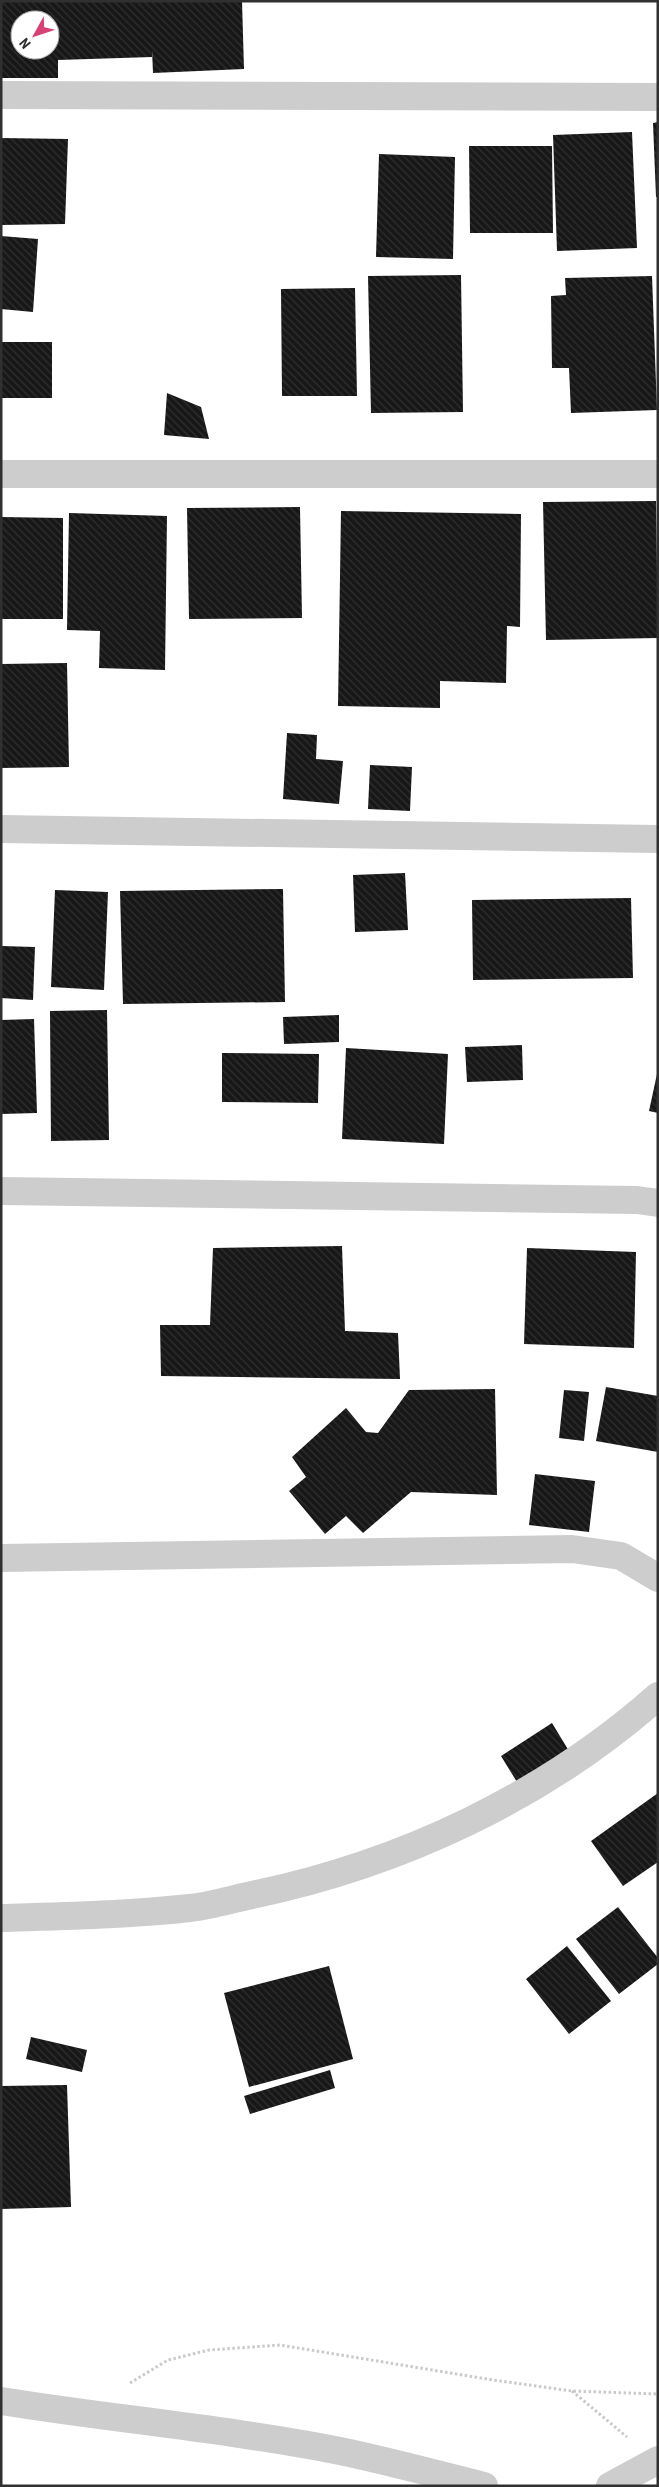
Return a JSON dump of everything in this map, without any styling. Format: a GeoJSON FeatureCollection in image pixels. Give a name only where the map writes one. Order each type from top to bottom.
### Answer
{"type":"FeatureCollection","features":[{"type":"Feature","properties":{"kind":"street"},"geometry":{"type":"LineString","coordinates":[[1,95],[658,97]]}},
{"type":"Feature","properties":{"kind":"street"},"geometry":{"type":"LineString","coordinates":[[1,474],[658,474]]}},
{"type":"Feature","properties":{"kind":"street"},"geometry":{"type":"LineString","coordinates":[[1,829],[658,839]]}},
{"type":"Feature","properties":{"kind":"street"},"geometry":{"type":"LineString","coordinates":[[1,1191],[618,1200],[658,1203]]}},
{"type":"Feature","properties":{"kind":"street"},"geometry":{"type":"LineString","coordinates":[[1,1558],[572,1549],[621,1556],[658,1578]]}},
{"type":"Feature","properties":{"kind":"street"},"geometry":{"type":"LineString","coordinates":[[1,1918],[113,1915],[192,1908],[281,1889],[353,1869],[442,1835],[555,1775],[658,1696]]}},
{"type":"Feature","properties":{"kind":"street"},"geometry":{"type":"LineString","coordinates":[[1,2401],[223,2432],[340,2451],[484,2486]]}},
{"type":"Feature","properties":{"kind":"street"},"geometry":{"type":"LineString","coordinates":[[610,2486],[657,2460]]}},
{"type":"Feature","properties":{"kind":"path"},"geometry":{"type":"LineString","coordinates":[[92,2415],[128,2384],[168,2360],[210,2350],[280,2345],[572,2391],[658,2394]]}},
{"type":"Feature","properties":{"kind":"path"},"geometry":{"type":"LineString","coordinates":[[572,2391],[657,2460]]}},
{"type":"Feature","properties":{"kind":"building"},"geometry":{"type":"Polygon","coordinates":[[[1,1],[242,1],[244,69],[153,73],[152,50],[152,57],[60,60],[60,10],[10,10],[10,60],[58,60],[58,78],[1,78],[1,1]]]}},
{"type":"Feature","properties":{"kind":"building"},"geometry":{"type":"Polygon","coordinates":[[[658,122],[658,197],[656,197],[653,123],[658,122]]]}},
{"type":"Feature","properties":{"kind":"building"},"geometry":{"type":"Polygon","coordinates":[[[632,132],[637,248],[557,251],[553,135],[632,132]]]}},
{"type":"Feature","properties":{"kind":"building"},"geometry":{"type":"Polygon","coordinates":[[[1,138],[68,139],[65,224],[1,225],[1,138]]]}},
{"type":"Feature","properties":{"kind":"building"},"geometry":{"type":"Polygon","coordinates":[[[469,146],[552,146],[553,233],[470,233],[469,146]]]}},
{"type":"Feature","properties":{"kind":"building"},"geometry":{"type":"Polygon","coordinates":[[[379,154],[455,157],[453,259],[376,257],[379,154]]]}},
{"type":"Feature","properties":{"kind":"building"},"geometry":{"type":"Polygon","coordinates":[[[1,236],[38,239],[33,312],[1,309],[1,236]]]}},
{"type":"Feature","properties":{"kind":"building"},"geometry":{"type":"Polygon","coordinates":[[[461,275],[463,412],[371,413],[368,276],[461,275]]]}},
{"type":"Feature","properties":{"kind":"building"},"geometry":{"type":"Polygon","coordinates":[[[652,276],[657,410],[571,413],[569,368],[552,368],[551,296],[566,295],[565,278],[652,276]]]}},
{"type":"Feature","properties":{"kind":"building"},"geometry":{"type":"Polygon","coordinates":[[[355,288],[357,396],[282,396],[281,289],[355,288]]]}},
{"type":"Feature","properties":{"kind":"building"},"geometry":{"type":"Polygon","coordinates":[[[1,342],[52,342],[52,398],[1,398],[1,342]]]}},
{"type":"Feature","properties":{"kind":"building"},"geometry":{"type":"Polygon","coordinates":[[[167,393],[201,407],[209,439],[164,435],[167,393]]]}},
{"type":"Feature","properties":{"kind":"building"},"geometry":{"type":"Polygon","coordinates":[[[656,501],[658,638],[546,640],[543,502],[656,501]]]}},
{"type":"Feature","properties":{"kind":"building"},"geometry":{"type":"Polygon","coordinates":[[[300,507],[302,618],[189,619],[187,508],[300,507]]]}},
{"type":"Feature","properties":{"kind":"building"},"geometry":{"type":"Polygon","coordinates":[[[341,511],[521,514],[520,627],[507,626],[506,683],[440,681],[440,708],[338,706],[341,511]]]}},
{"type":"Feature","properties":{"kind":"building"},"geometry":{"type":"Polygon","coordinates":[[[69,513],[167,516],[165,670],[99,668],[100,631],[67,630],[69,513]]]}},
{"type":"Feature","properties":{"kind":"building"},"geometry":{"type":"Polygon","coordinates":[[[1,517],[63,518],[63,619],[1,619],[1,517]]]}},
{"type":"Feature","properties":{"kind":"building"},"geometry":{"type":"Polygon","coordinates":[[[67,663],[69,767],[1,768],[1,664],[67,663]]]}},
{"type":"Feature","properties":{"kind":"building"},"geometry":{"type":"Polygon","coordinates":[[[287,733],[317,735],[316,759],[343,761],[339,804],[283,799],[287,733]]]}},
{"type":"Feature","properties":{"kind":"building"},"geometry":{"type":"Polygon","coordinates":[[[370,765],[412,767],[410,811],[368,809],[370,765]]]}},
{"type":"Feature","properties":{"kind":"building"},"geometry":{"type":"Polygon","coordinates":[[[405,873],[408,930],[355,932],[353,875],[405,873]]]}},
{"type":"Feature","properties":{"kind":"building"},"geometry":{"type":"Polygon","coordinates":[[[283,889],[285,1002],[123,1004],[120,891],[283,889]]]}},
{"type":"Feature","properties":{"kind":"building"},"geometry":{"type":"Polygon","coordinates":[[[55,890],[108,892],[104,990],[51,987],[55,890]]]}},
{"type":"Feature","properties":{"kind":"building"},"geometry":{"type":"Polygon","coordinates":[[[631,898],[633,978],[473,980],[472,900],[631,898]]]}},
{"type":"Feature","properties":{"kind":"building"},"geometry":{"type":"Polygon","coordinates":[[[1,946],[35,947],[33,1000],[1,998],[1,946]]]}},
{"type":"Feature","properties":{"kind":"building"},"geometry":{"type":"Polygon","coordinates":[[[107,1010],[109,1140],[51,1141],[50,1011],[107,1010]]]}},
{"type":"Feature","properties":{"kind":"building"},"geometry":{"type":"Polygon","coordinates":[[[339,1015],[339,1042],[284,1044],[283,1017],[339,1015]]]}},
{"type":"Feature","properties":{"kind":"building"},"geometry":{"type":"Polygon","coordinates":[[[34,1019],[37,1113],[1,1114],[1,1020],[34,1019]]]}},
{"type":"Feature","properties":{"kind":"building"},"geometry":{"type":"Polygon","coordinates":[[[522,1045],[523,1080],[467,1082],[465,1047],[522,1045]]]}},
{"type":"Feature","properties":{"kind":"building"},"geometry":{"type":"Polygon","coordinates":[[[346,1048],[448,1054],[444,1144],[342,1139],[346,1048]]]}},
{"type":"Feature","properties":{"kind":"building"},"geometry":{"type":"Polygon","coordinates":[[[222,1053],[319,1054],[318,1103],[222,1102],[222,1053]]]}},
{"type":"Feature","properties":{"kind":"building"},"geometry":{"type":"Polygon","coordinates":[[[658,1074],[658,1113],[649,1111],[658,1074]]]}},
{"type":"Feature","properties":{"kind":"building"},"geometry":{"type":"Polygon","coordinates":[[[342,1246],[345,1331],[398,1333],[400,1379],[161,1376],[160,1325],[210,1325],[213,1248],[342,1246]]]}},
{"type":"Feature","properties":{"kind":"building"},"geometry":{"type":"Polygon","coordinates":[[[527,1248],[636,1252],[634,1348],[524,1344],[527,1248]]]}},
{"type":"Feature","properties":{"kind":"building"},"geometry":{"type":"Polygon","coordinates":[[[606,1387],[658,1396],[658,1452],[596,1441],[606,1387]]]}},
{"type":"Feature","properties":{"kind":"building"},"geometry":{"type":"Polygon","coordinates":[[[495,1389],[497,1495],[411,1492],[363,1533],[346,1516],[325,1534],[289,1491],[306,1477],[292,1457],[346,1408],[366,1432],[378,1433],[409,1390],[495,1389]]]}},
{"type":"Feature","properties":{"kind":"building"},"geometry":{"type":"Polygon","coordinates":[[[564,1390],[589,1392],[584,1441],[559,1438],[564,1390]]]}},
{"type":"Feature","properties":{"kind":"building"},"geometry":{"type":"Polygon","coordinates":[[[535,1474],[595,1481],[589,1532],[529,1525],[535,1474]]]}},
{"type":"Feature","properties":{"kind":"building"},"geometry":{"type":"Polygon","coordinates":[[[552,1723],[569,1751],[517,1782],[501,1756],[552,1723]]]}},
{"type":"Feature","properties":{"kind":"building"},"geometry":{"type":"Polygon","coordinates":[[[658,1793],[658,1862],[623,1886],[591,1841],[658,1793]]]}},
{"type":"Feature","properties":{"kind":"building"},"geometry":{"type":"Polygon","coordinates":[[[618,1907],[658,1958],[658,1964],[619,1994],[576,1939],[618,1907]]]}},
{"type":"Feature","properties":{"kind":"building"},"geometry":{"type":"Polygon","coordinates":[[[567,1946],[611,2001],[569,2034],[526,1979],[567,1946]]]}},
{"type":"Feature","properties":{"kind":"building"},"geometry":{"type":"Polygon","coordinates":[[[329,1966],[353,2059],[249,2087],[224,1993],[329,1966]]]}},
{"type":"Feature","properties":{"kind":"building"},"geometry":{"type":"Polygon","coordinates":[[[31,2037],[87,2050],[82,2072],[26,2059],[31,2037]]]}},
{"type":"Feature","properties":{"kind":"building"},"geometry":{"type":"Polygon","coordinates":[[[330,2070],[335,2088],[250,2114],[244,2096],[330,2070]]]}},
{"type":"Feature","properties":{"kind":"building"},"geometry":{"type":"Polygon","coordinates":[[[67,2085],[71,2207],[1,2209],[1,2086],[67,2085]]]}}]}
